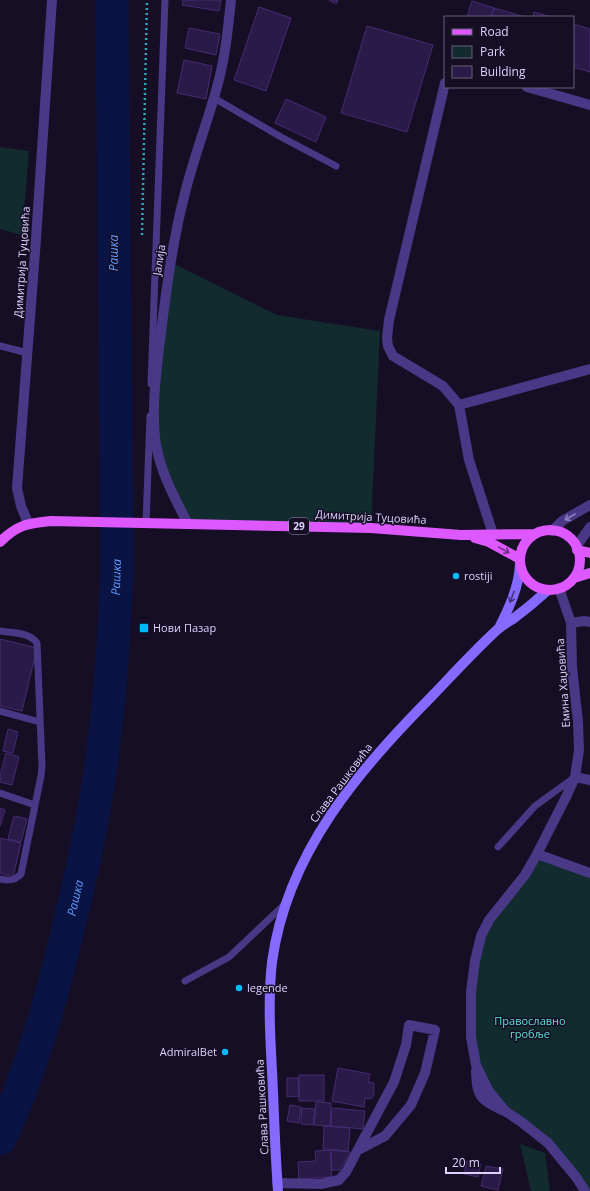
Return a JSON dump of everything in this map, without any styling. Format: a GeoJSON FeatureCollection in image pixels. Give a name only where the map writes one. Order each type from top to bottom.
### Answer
{"type":"FeatureCollection","features":[{"type":"Feature","properties":{"kind":"main road","name":"29"},"geometry":{"type":"LineString","coordinates":[[0,542],[15,530],[28,523],[51,521],[141,523]]}},
{"type":"Feature","properties":{"kind":"main road","name":"Димитрија Туцовића"},"geometry":{"type":"LineString","coordinates":[[141,523],[371,528],[461,535]]}},
{"type":"Feature","properties":{"kind":"main road","name":"29"},"geometry":{"type":"LineString","coordinates":[[461,535],[535,534],[552,531]]}},
{"type":"Feature","properties":{"kind":"main road"},"geometry":{"type":"LineString","coordinates":[[461,535],[489,542],[520,562],[522,572],[529,581],[538,587],[548,590],[559,588],[570,582],[574,578],[579,563],[577,549],[566,536],[552,531]]}},
{"type":"Feature","properties":{"kind":"main road"},"geometry":{"type":"LineString","coordinates":[[499,628],[514,593],[519,576],[520,554],[527,541],[535,534]]}},
{"type":"Feature","properties":{"kind":"main road"},"geometry":{"type":"LineString","coordinates":[[577,549],[590,553]]}},
{"type":"Feature","properties":{"kind":"main road"},"geometry":{"type":"LineString","coordinates":[[574,578],[590,574]]}},
{"type":"Feature","properties":{"kind":"main road"},"geometry":{"type":"LineString","coordinates":[[499,628],[525,610],[548,590]]}},
{"type":"Feature","properties":{"kind":"main road","name":"Слава Рашковића"},"geometry":{"type":"LineString","coordinates":[[278,1187],[270,1024],[270,983],[276,943],[286,904],[299,872],[318,833],[333,810],[411,718],[499,628]]}},
{"type":"Feature","properties":{"kind":"street","name":"Димитрија Туцовића"},"geometry":{"type":"LineString","coordinates":[[28,523],[21,506],[17,488],[28,352],[52,0]]}},
{"type":"Feature","properties":{"kind":"street","name":"Јалија"},"geometry":{"type":"LineString","coordinates":[[188,524],[161,464],[154,427],[155,394],[165,302],[176,229],[187,185],[222,67],[231,0]]}},
{"type":"Feature","properties":{"kind":"street"},"geometry":{"type":"LineString","coordinates":[[444,87],[389,320],[387,338],[388,346],[393,356],[443,386],[459,405],[469,460],[493,534]]}},
{"type":"Feature","properties":{"kind":"street"},"geometry":{"type":"LineString","coordinates":[[530,88],[590,105]]}},
{"type":"Feature","properties":{"kind":"street"},"geometry":{"type":"LineString","coordinates":[[459,405],[590,369]]}},
{"type":"Feature","properties":{"kind":"street"},"geometry":{"type":"LineString","coordinates":[[552,531],[562,521],[590,506]]}},
{"type":"Feature","properties":{"kind":"street"},"geometry":{"type":"LineString","coordinates":[[577,549],[590,527]]}},
{"type":"Feature","properties":{"kind":"street","name":"Емина Хаџовића"},"geometry":{"type":"LineString","coordinates":[[559,588],[571,623],[572,667],[578,722],[579,750],[575,777],[537,854],[524,875],[489,920],[481,936],[475,961],[471,992],[470,1018],[471,1037],[476,1065],[488,1090],[505,1111],[548,1143],[576,1177],[585,1191]]}},
{"type":"Feature","properties":{"kind":"street"},"geometry":{"type":"LineString","coordinates":[[571,623],[584,620],[590,622]]}},
{"type":"Feature","properties":{"kind":"street"},"geometry":{"type":"LineString","coordinates":[[575,777],[590,780]]}},
{"type":"Feature","properties":{"kind":"street"},"geometry":{"type":"LineString","coordinates":[[537,854],[590,873]]}},
{"type":"Feature","properties":{"kind":"street"},"geometry":{"type":"LineString","coordinates":[[409,1025],[435,1030],[425,1073],[411,1105],[385,1136],[358,1150],[394,1082],[406,1045],[409,1025]]}},
{"type":"Feature","properties":{"kind":"street","name":"Слава Рашковића"},"geometry":{"type":"LineString","coordinates":[[278,1187],[321,1184],[338,1180],[346,1172],[358,1150]]}},
{"type":"Feature","properties":{"kind":"lane"},"geometry":{"type":"LineString","coordinates":[[141,523],[165,0]]}},
{"type":"Feature","properties":{"kind":"lane"},"geometry":{"type":"LineString","coordinates":[[214,98],[281,137],[336,166]]}},
{"type":"Feature","properties":{"kind":"lane"},"geometry":{"type":"LineString","coordinates":[[0,346],[28,352]]}},
{"type":"Feature","properties":{"kind":"lane"},"geometry":{"type":"LineString","coordinates":[[0,631],[32,636],[37,643],[42,766],[21,874],[14,880],[0,879]]}},
{"type":"Feature","properties":{"kind":"lane"},"geometry":{"type":"LineString","coordinates":[[0,711],[40,722]]}},
{"type":"Feature","properties":{"kind":"lane"},"geometry":{"type":"LineString","coordinates":[[498,847],[535,806],[575,777]]}},
{"type":"Feature","properties":{"kind":"lane"},"geometry":{"type":"LineString","coordinates":[[0,793],[35,805]]}},
{"type":"Feature","properties":{"kind":"lane"},"geometry":{"type":"LineString","coordinates":[[185,981],[229,957],[286,904]]}},
{"type":"Feature","properties":{"kind":"green space"},"geometry":{"type":"Polygon","coordinates":[[[0,147],[29,151],[22,235],[0,229],[0,147]]]}},
{"type":"Feature","properties":{"kind":"green space"},"geometry":{"type":"Polygon","coordinates":[[[170,262],[277,315],[380,331],[371,528],[188,524],[178,504],[154,427],[170,262]]]}},
{"type":"Feature","properties":{"kind":"green space","name":"Православно гробље"},"geometry":{"type":"Polygon","coordinates":[[[537,854],[590,873],[590,1191],[585,1191],[576,1177],[488,1090],[471,1037],[481,936],[537,854]]]}},
{"type":"Feature","properties":{"kind":"green space"},"geometry":{"type":"Polygon","coordinates":[[[520,1144],[545,1153],[550,1191],[531,1191],[520,1144]]]}},
{"type":"Feature","properties":{"kind":"building"},"geometry":{"type":"Polygon","coordinates":[[[183,0],[221,0],[219,11],[182,5],[183,0]]]}},
{"type":"Feature","properties":{"kind":"building"},"geometry":{"type":"Polygon","coordinates":[[[329,0],[338,0],[336,4],[329,0]]]}},
{"type":"Feature","properties":{"kind":"building"},"geometry":{"type":"Polygon","coordinates":[[[472,1],[494,8],[491,16],[467,16],[472,1]]]}},
{"type":"Feature","properties":{"kind":"building"},"geometry":{"type":"Polygon","coordinates":[[[259,7],[291,18],[266,91],[234,80],[259,7]]]}},
{"type":"Feature","properties":{"kind":"building"},"geometry":{"type":"Polygon","coordinates":[[[494,8],[522,16],[491,16],[494,8]]]}},
{"type":"Feature","properties":{"kind":"building"},"geometry":{"type":"Polygon","coordinates":[[[534,12],[548,16],[533,16],[534,12]]]}},
{"type":"Feature","properties":{"kind":"building"},"geometry":{"type":"Polygon","coordinates":[[[574,24],[590,29],[590,72],[574,67],[574,24]]]}},
{"type":"Feature","properties":{"kind":"building"},"geometry":{"type":"Polygon","coordinates":[[[367,26],[433,45],[407,132],[341,113],[367,26]]]}},
{"type":"Feature","properties":{"kind":"building"},"geometry":{"type":"Polygon","coordinates":[[[189,28],[220,34],[216,55],[185,48],[189,28]]]}},
{"type":"Feature","properties":{"kind":"building"},"geometry":{"type":"Polygon","coordinates":[[[184,60],[212,66],[206,99],[177,93],[184,60]]]}},
{"type":"Feature","properties":{"kind":"building"},"geometry":{"type":"Polygon","coordinates":[[[286,99],[326,117],[316,142],[275,123],[286,99]]]}},
{"type":"Feature","properties":{"kind":"building"},"geometry":{"type":"Polygon","coordinates":[[[0,639],[37,648],[22,711],[0,706],[0,639]]]}},
{"type":"Feature","properties":{"kind":"building"},"geometry":{"type":"Polygon","coordinates":[[[8,729],[18,732],[13,753],[3,751],[8,729]]]}},
{"type":"Feature","properties":{"kind":"building"},"geometry":{"type":"Polygon","coordinates":[[[6,753],[19,757],[12,785],[0,782],[0,776],[6,753]]]}},
{"type":"Feature","properties":{"kind":"building"},"geometry":{"type":"Polygon","coordinates":[[[0,808],[5,810],[0,826],[0,808]]]}},
{"type":"Feature","properties":{"kind":"building"},"geometry":{"type":"Polygon","coordinates":[[[14,816],[27,819],[21,842],[8,839],[14,816]]]}},
{"type":"Feature","properties":{"kind":"building"},"geometry":{"type":"Polygon","coordinates":[[[0,838],[21,843],[13,877],[0,873],[0,838]]]}},
{"type":"Feature","properties":{"kind":"building"},"geometry":{"type":"Polygon","coordinates":[[[338,1068],[370,1074],[368,1082],[374,1083],[374,1095],[371,1099],[365,1098],[364,1107],[332,1101],[338,1068]]]}},
{"type":"Feature","properties":{"kind":"building"},"geometry":{"type":"Polygon","coordinates":[[[299,1075],[324,1075],[324,1101],[299,1101],[299,1075]]]}},
{"type":"Feature","properties":{"kind":"building"},"geometry":{"type":"Polygon","coordinates":[[[287,1078],[298,1078],[299,1096],[287,1097],[287,1078]]]}},
{"type":"Feature","properties":{"kind":"building"},"geometry":{"type":"Polygon","coordinates":[[[316,1102],[331,1103],[330,1126],[314,1125],[316,1102]]]}},
{"type":"Feature","properties":{"kind":"building"},"geometry":{"type":"Polygon","coordinates":[[[290,1105],[301,1107],[299,1123],[287,1121],[290,1105]]]}},
{"type":"Feature","properties":{"kind":"building"},"geometry":{"type":"Polygon","coordinates":[[[302,1108],[315,1109],[313,1125],[301,1124],[302,1108]]]}},
{"type":"Feature","properties":{"kind":"building"},"geometry":{"type":"Polygon","coordinates":[[[332,1108],[365,1111],[363,1129],[331,1126],[332,1108]]]}},
{"type":"Feature","properties":{"kind":"building"},"geometry":{"type":"Polygon","coordinates":[[[324,1126],[350,1128],[348,1151],[323,1149],[324,1126]]]}},
{"type":"Feature","properties":{"kind":"building"},"geometry":{"type":"Polygon","coordinates":[[[330,1150],[332,1177],[299,1179],[298,1162],[316,1161],[315,1151],[330,1150]]]}},
{"type":"Feature","properties":{"kind":"building"},"geometry":{"type":"Polygon","coordinates":[[[331,1150],[350,1152],[340,1170],[332,1170],[331,1150]]]}},
{"type":"Feature","properties":{"kind":"building"},"geometry":{"type":"Polygon","coordinates":[[[467,1161],[481,1164],[478,1177],[464,1174],[467,1161]]]}},
{"type":"Feature","properties":{"kind":"building"},"geometry":{"type":"Polygon","coordinates":[[[486,1166],[503,1169],[498,1190],[481,1186],[486,1166]]]}},
{"type":"Feature","properties":{"kind":"waterway","name":"Рашка"},"geometry":{"type":"LineString","coordinates":[[0,1139],[31,1062],[47,1009],[80,881],[90,832],[102,758],[110,691],[117,564],[112,0]]}},
{"type":"Feature","properties":{"kind":"place","name":"rostiji"},"geometry":{"type":"Point","coordinates":[456,576]}},
{"type":"Feature","properties":{"kind":"place","name":"Нови Пазар"},"geometry":{"type":"Point","coordinates":[144,628]}},
{"type":"Feature","properties":{"kind":"place","name":"legende"},"geometry":{"type":"Point","coordinates":[239,988]}},
{"type":"Feature","properties":{"kind":"place","name":"AdmiralBet"},"geometry":{"type":"Point","coordinates":[225,1052]}}]}
